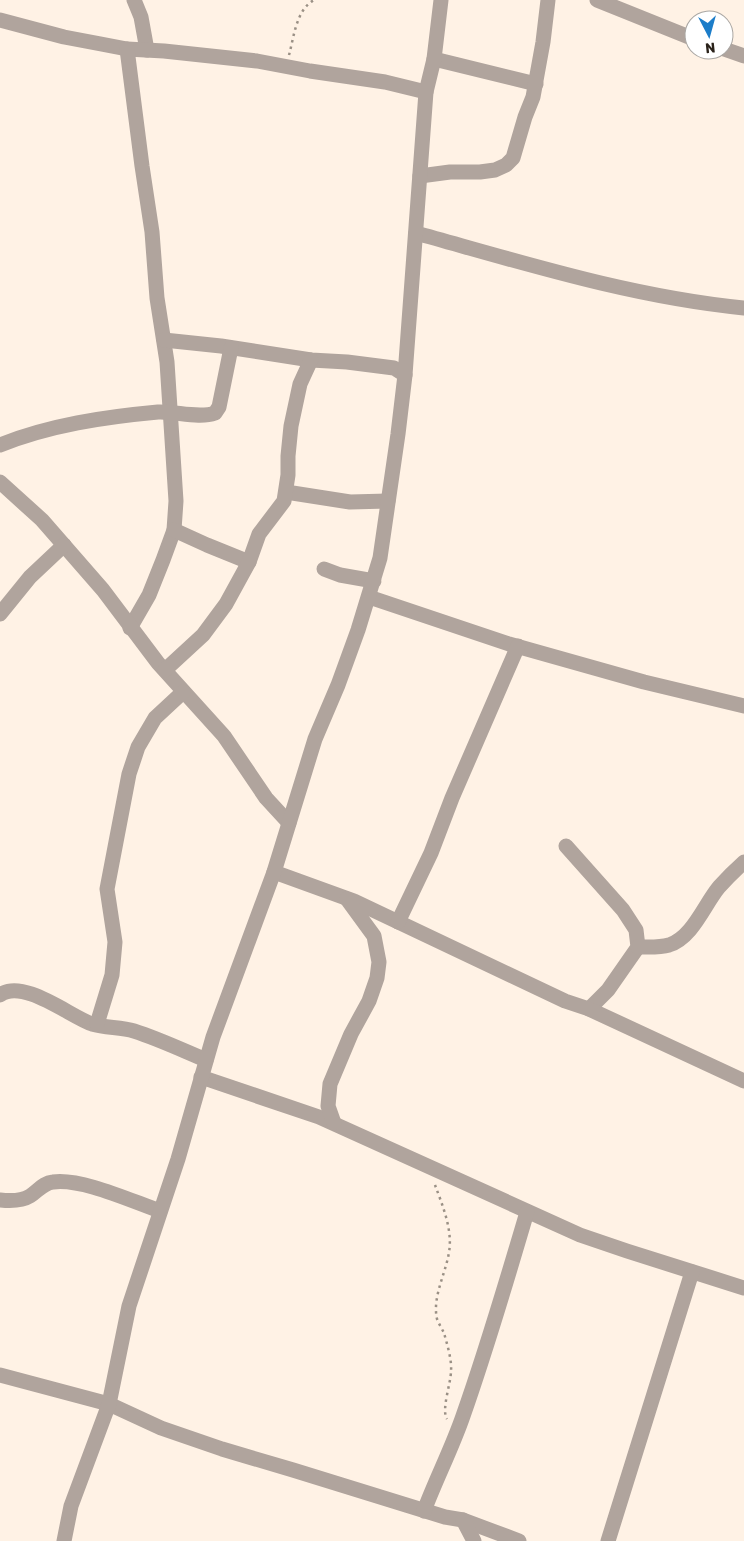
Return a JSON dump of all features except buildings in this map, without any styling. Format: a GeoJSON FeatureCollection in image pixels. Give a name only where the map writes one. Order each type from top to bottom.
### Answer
{"type":"FeatureCollection","features":[{"type":"Feature","properties":{"kind":"street"},"geometry":{"type":"LineString","coordinates":[[134,0],[141,17],[147,50]]}},
{"type":"Feature","properties":{"kind":"street"},"geometry":{"type":"LineString","coordinates":[[64,1541],[71,1506],[110,1404],[129,1306],[178,1159],[213,1037],[274,872],[315,739],[338,685],[369,597],[380,558],[405,375],[426,92],[434,59],[441,0]]}},
{"type":"Feature","properties":{"kind":"street"},"geometry":{"type":"LineString","coordinates":[[420,176],[450,172],[495,170],[506,165],[513,158],[536,84],[548,0]]}},
{"type":"Feature","properties":{"kind":"street"},"geometry":{"type":"LineString","coordinates":[[597,0],[684,35]]}},
{"type":"Feature","properties":{"kind":"street"},"geometry":{"type":"LineString","coordinates":[[0,20],[64,37],[127,49],[211,56],[286,66],[384,82],[426,92]]}},
{"type":"Feature","properties":{"kind":"street"},"geometry":{"type":"LineString","coordinates":[[127,49],[152,232],[157,298],[167,362],[176,501],[174,530],[149,595],[130,628]]}},
{"type":"Feature","properties":{"kind":"street"},"geometry":{"type":"LineString","coordinates":[[434,59],[536,84]]}},
{"type":"Feature","properties":{"kind":"street"},"geometry":{"type":"LineString","coordinates":[[416,233],[577,277],[674,298],[744,308]]}},
{"type":"Feature","properties":{"kind":"street"},"geometry":{"type":"LineString","coordinates":[[164,340],[311,360],[394,368],[405,375]]}},
{"type":"Feature","properties":{"kind":"street"},"geometry":{"type":"LineString","coordinates":[[0,445],[25,435],[67,425],[170,412],[202,415],[215,413],[219,407],[231,348]]}},
{"type":"Feature","properties":{"kind":"street"},"geometry":{"type":"LineString","coordinates":[[165,670],[209,627],[226,604],[250,562],[259,534],[284,502],[295,407],[300,384],[311,360]]}},
{"type":"Feature","properties":{"kind":"street"},"geometry":{"type":"LineString","coordinates":[[0,482],[42,520],[103,590],[130,628],[183,692],[224,736],[266,798],[289,823]]}},
{"type":"Feature","properties":{"kind":"street"},"geometry":{"type":"LineString","coordinates":[[286,492],[350,502],[388,501]]}},
{"type":"Feature","properties":{"kind":"street"},"geometry":{"type":"LineString","coordinates":[[174,530],[206,546],[250,562]]}},
{"type":"Feature","properties":{"kind":"street"},"geometry":{"type":"LineString","coordinates":[[0,614],[30,577],[64,546]]}},
{"type":"Feature","properties":{"kind":"street"},"geometry":{"type":"LineString","coordinates":[[324,569],[340,575],[374,581]]}},
{"type":"Feature","properties":{"kind":"street"},"geometry":{"type":"LineString","coordinates":[[369,597],[518,646],[644,682],[744,706]]}},
{"type":"Feature","properties":{"kind":"street"},"geometry":{"type":"LineString","coordinates":[[398,922],[431,853],[452,798],[518,646]]}},
{"type":"Feature","properties":{"kind":"street"},"geometry":{"type":"LineString","coordinates":[[97,1024],[112,975],[114,942],[107,889],[129,774],[138,746],[155,718],[183,692]]}},
{"type":"Feature","properties":{"kind":"street"},"geometry":{"type":"LineString","coordinates":[[566,846],[622,910],[636,930],[638,947],[608,990],[589,1009]]}},
{"type":"Feature","properties":{"kind":"street"},"geometry":{"type":"LineString","coordinates":[[638,947],[663,946],[679,939],[692,926],[718,888],[744,862]]}},
{"type":"Feature","properties":{"kind":"street"},"geometry":{"type":"LineString","coordinates":[[274,872],[346,897],[565,1001],[589,1009],[744,1081]]}},
{"type":"Feature","properties":{"kind":"street"},"geometry":{"type":"LineString","coordinates":[[334,1124],[328,1106],[330,1084],[351,1034],[369,1001],[380,962],[374,936],[346,897]]}},
{"type":"Feature","properties":{"kind":"street"},"geometry":{"type":"LineString","coordinates":[[0,995],[16,992],[33,994],[92,1024],[133,1030],[206,1060]]}},
{"type":"Feature","properties":{"kind":"street"},"geometry":{"type":"LineString","coordinates":[[201,1077],[265,1098],[334,1124],[527,1212],[580,1234],[744,1288]]}},
{"type":"Feature","properties":{"kind":"street"},"geometry":{"type":"LineString","coordinates":[[0,1200],[20,1199],[29,1196],[46,1184],[63,1182],[103,1191],[160,1211]]}},
{"type":"Feature","properties":{"kind":"street"},"geometry":{"type":"LineString","coordinates":[[424,1511],[435,1480],[462,1418],[497,1317],[527,1212]]}},
{"type":"Feature","properties":{"kind":"street"},"geometry":{"type":"LineString","coordinates":[[608,1541],[692,1272]]}},
{"type":"Feature","properties":{"kind":"street"},"geometry":{"type":"LineString","coordinates":[[0,1375],[110,1404],[161,1428],[222,1450],[294,1470],[445,1518],[463,1520],[519,1541]]}},
{"type":"Feature","properties":{"kind":"street"},"geometry":{"type":"LineString","coordinates":[[463,1520],[472,1540]]}},
{"type":"Feature","properties":{"kind":"path"},"geometry":{"type":"LineString","coordinates":[[286,66],[298,19],[302,11],[314,0]]}},
{"type":"Feature","properties":{"kind":"path"},"geometry":{"type":"LineString","coordinates":[[427,1165],[449,1232],[450,1249],[437,1302],[438,1319],[452,1369],[445,1416],[455,1434]]}}]}
